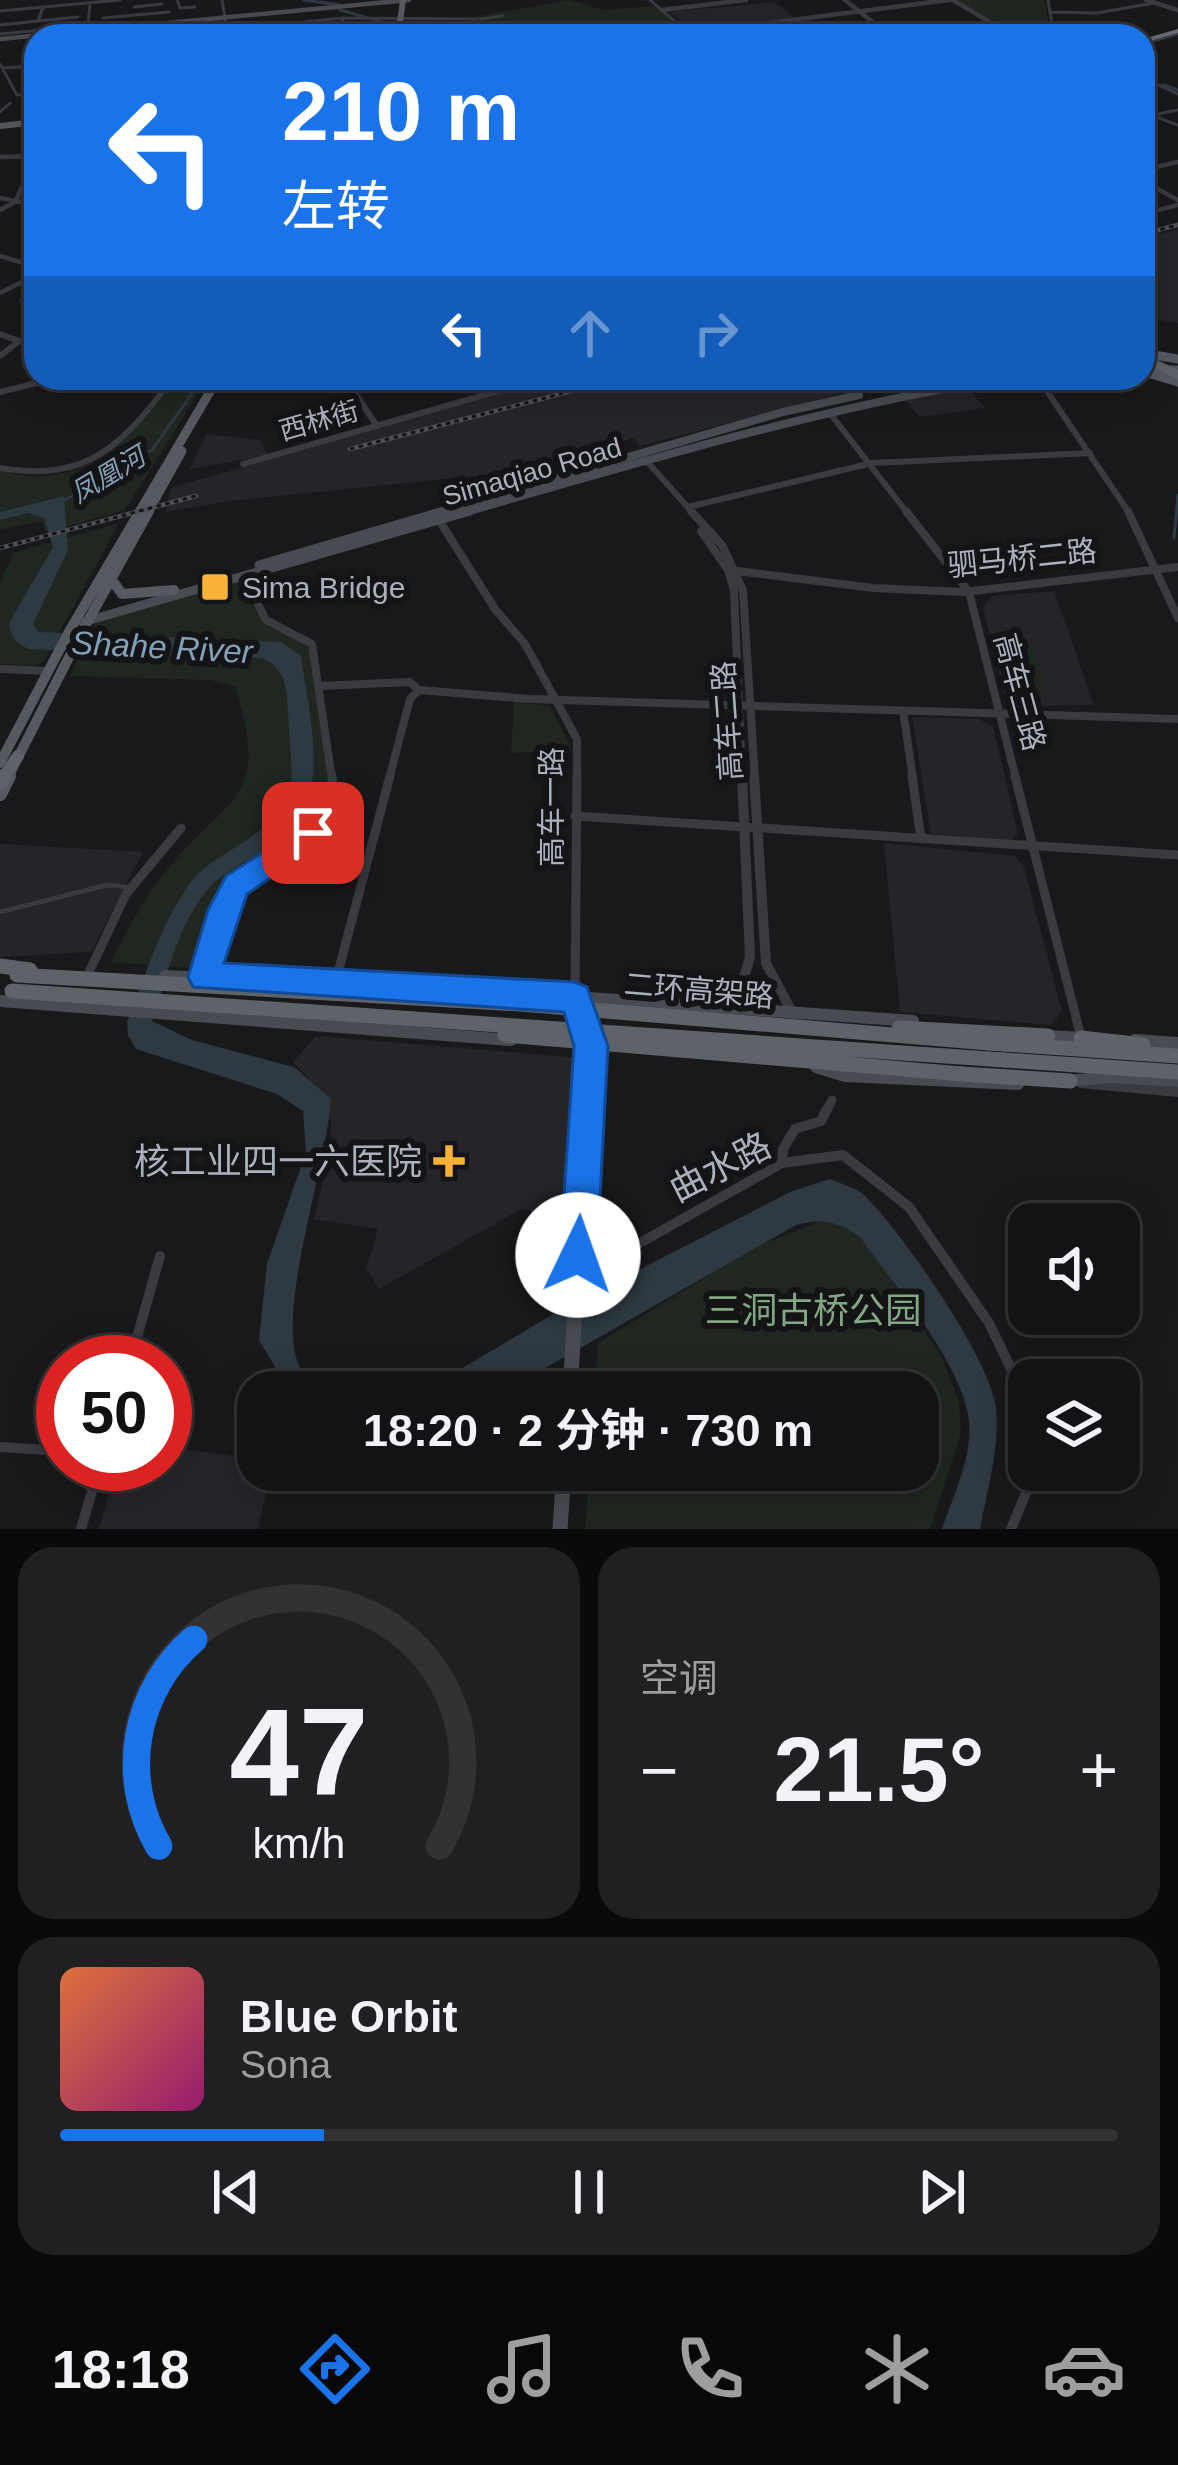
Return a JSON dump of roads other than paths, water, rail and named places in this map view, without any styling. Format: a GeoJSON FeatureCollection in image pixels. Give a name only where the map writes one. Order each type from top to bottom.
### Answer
{"type":"FeatureCollection","features":[{"type":"Feature","properties":{"kind":"highway"},"geometry":{"type":"LineString","coordinates":[[0,782],[18,756]]}},
{"type":"Feature","properties":{"kind":"highway","name":"二环高架路"},"geometry":{"type":"LineString","coordinates":[[0,969],[64,977],[1178,1046]]}},
{"type":"Feature","properties":{"kind":"highway","name":"二环高架路"},"geometry":{"type":"LineString","coordinates":[[0,991],[1178,1076]]}},
{"type":"Feature","properties":{"kind":"highway"},"geometry":{"type":"LineString","coordinates":[[521,1004],[569,1003],[1048,1036]]}},
{"type":"Feature","properties":{"kind":"highway"},"geometry":{"type":"LineString","coordinates":[[448,1022],[475,1032],[1070,1081]]}},
{"type":"Feature","properties":{"kind":"highway"},"geometry":{"type":"LineString","coordinates":[[1081,1038],[1178,1046]]}},
{"type":"Feature","properties":{"kind":"main road"},"geometry":{"type":"LineString","coordinates":[[164,24],[425,0]]}},
{"type":"Feature","properties":{"kind":"main road"},"geometry":{"type":"LineString","coordinates":[[398,24],[401,1]]}},
{"type":"Feature","properties":{"kind":"main road"},"geometry":{"type":"LineString","coordinates":[[172,24],[228,18]]}},
{"type":"Feature","properties":{"kind":"main road"},"geometry":{"type":"LineString","coordinates":[[82,622],[112,580],[215,390]]}},
{"type":"Feature","properties":{"kind":"main road"},"geometry":{"type":"LineString","coordinates":[[0,763],[215,390]]}},
{"type":"Feature","properties":{"kind":"main road","name":"Simaqiao Road"},"geometry":{"type":"LineString","coordinates":[[82,622],[174,590],[824,406],[896,390]]}},
{"type":"Feature","properties":{"kind":"main road","name":"Simaqiao Road"},"geometry":{"type":"LineString","coordinates":[[824,406],[928,390]]}},
{"type":"Feature","properties":{"kind":"main road","name":"Simaqiao Road"},"geometry":{"type":"LineString","coordinates":[[82,622],[437,517]]}},
{"type":"Feature","properties":{"kind":"main road"},"geometry":{"type":"LineString","coordinates":[[112,580],[116,590],[129,595],[174,590]]}},
{"type":"Feature","properties":{"kind":"main road"},"geometry":{"type":"LineString","coordinates":[[0,794],[55,668]]}},
{"type":"Feature","properties":{"kind":"main road"},"geometry":{"type":"LineString","coordinates":[[0,969],[575,997],[1178,1046]]}},
{"type":"Feature","properties":{"kind":"main road"},"geometry":{"type":"LineString","coordinates":[[571,1371],[591,1046],[575,997]]}},
{"type":"Feature","properties":{"kind":"main road"},"geometry":{"type":"LineString","coordinates":[[0,1001],[800,1062],[844,1076],[992,1085],[1178,1076]]}},
{"type":"Feature","properties":{"kind":"main road"},"geometry":{"type":"LineString","coordinates":[[560,1529],[563,1491]]}},
{"type":"Feature","properties":{"kind":"street"},"geometry":{"type":"LineString","coordinates":[[0,11],[120,0]]}},
{"type":"Feature","properties":{"kind":"street"},"geometry":{"type":"LineString","coordinates":[[177,0],[180,8],[195,7]]}},
{"type":"Feature","properties":{"kind":"street"},"geometry":{"type":"LineString","coordinates":[[222,0],[228,24]]}},
{"type":"Feature","properties":{"kind":"street"},"geometry":{"type":"LineString","coordinates":[[650,0],[678,24]]}},
{"type":"Feature","properties":{"kind":"street"},"geometry":{"type":"LineString","coordinates":[[662,10],[746,0]]}},
{"type":"Feature","properties":{"kind":"street"},"geometry":{"type":"LineString","coordinates":[[842,0],[874,24]]}},
{"type":"Feature","properties":{"kind":"street"},"geometry":{"type":"LineString","coordinates":[[765,24],[951,0],[992,24]]}},
{"type":"Feature","properties":{"kind":"street"},"geometry":{"type":"LineString","coordinates":[[1048,0],[1052,24]]}},
{"type":"Feature","properties":{"kind":"street"},"geometry":{"type":"LineString","coordinates":[[1146,0],[1178,10]]}},
{"type":"Feature","properties":{"kind":"street"},"geometry":{"type":"LineString","coordinates":[[1050,12],[1097,14],[1154,3]]}},
{"type":"Feature","properties":{"kind":"street"},"geometry":{"type":"LineString","coordinates":[[105,16],[162,4]]}},
{"type":"Feature","properties":{"kind":"street"},"geometry":{"type":"LineString","coordinates":[[38,21],[44,7]]}},
{"type":"Feature","properties":{"kind":"street"},"geometry":{"type":"LineString","coordinates":[[136,9],[169,12]]}},
{"type":"Feature","properties":{"kind":"street"},"geometry":{"type":"LineString","coordinates":[[298,24],[357,17],[399,21],[503,16]]}},
{"type":"Feature","properties":{"kind":"street"},"geometry":{"type":"LineString","coordinates":[[340,24],[344,18]]}},
{"type":"Feature","properties":{"kind":"street"},"geometry":{"type":"LineString","coordinates":[[788,21],[792,24]]}},
{"type":"Feature","properties":{"kind":"street"},"geometry":{"type":"LineString","coordinates":[[33,24],[76,22],[59,24]]}},
{"type":"Feature","properties":{"kind":"street"},"geometry":{"type":"LineString","coordinates":[[1,67],[17,94],[24,94]]}},
{"type":"Feature","properties":{"kind":"street"},"geometry":{"type":"LineString","coordinates":[[0,112],[10,103]]}},
{"type":"Feature","properties":{"kind":"street"},"geometry":{"type":"LineString","coordinates":[[1157,115],[1178,110]]}},
{"type":"Feature","properties":{"kind":"street"},"geometry":{"type":"LineString","coordinates":[[1157,115],[1178,124]]}},
{"type":"Feature","properties":{"kind":"street"},"geometry":{"type":"LineString","coordinates":[[0,210],[15,202],[24,183]]}},
{"type":"Feature","properties":{"kind":"street"},"geometry":{"type":"LineString","coordinates":[[0,198],[24,203]]}},
{"type":"Feature","properties":{"kind":"street"},"geometry":{"type":"LineString","coordinates":[[0,334],[24,341]]}},
{"type":"Feature","properties":{"kind":"street"},"geometry":{"type":"LineString","coordinates":[[0,356],[21,340]]}},
{"type":"Feature","properties":{"kind":"street"},"geometry":{"type":"LineString","coordinates":[[0,468],[46,473],[100,458],[135,429],[164,390]]}},
{"type":"Feature","properties":{"kind":"street"},"geometry":{"type":"LineString","coordinates":[[353,390],[377,426]]}},
{"type":"Feature","properties":{"kind":"street","name":"西林街"},"geometry":{"type":"LineString","coordinates":[[243,464],[502,390]]}},
{"type":"Feature","properties":{"kind":"street"},"geometry":{"type":"LineString","coordinates":[[1046,390],[1162,566],[1178,618]]}},
{"type":"Feature","properties":{"kind":"street","name":"高车三路"},"geometry":{"type":"LineString","coordinates":[[824,406],[969,592],[1081,1038]]}},
{"type":"Feature","properties":{"kind":"street"},"geometry":{"type":"LineString","coordinates":[[688,507],[872,463],[1090,452]]}},
{"type":"Feature","properties":{"kind":"street","name":"高车二路"},"geometry":{"type":"LineString","coordinates":[[640,458],[688,507],[743,590],[750,957],[734,1010]]}},
{"type":"Feature","properties":{"kind":"street","name":"高车二路"},"geometry":{"type":"LineString","coordinates":[[640,458],[732,570]]}},
{"type":"Feature","properties":{"kind":"street","name":"高车一路"},"geometry":{"type":"LineString","coordinates":[[437,517],[557,699],[580,753],[575,816],[575,997]]}},
{"type":"Feature","properties":{"kind":"street","name":"驷马桥二路"},"geometry":{"type":"LineString","coordinates":[[732,570],[873,587],[969,592],[1178,567]]}},
{"type":"Feature","properties":{"kind":"street"},"geometry":{"type":"LineString","coordinates":[[197,977],[237,885],[313,833],[333,786],[312,644],[266,620],[244,577]]}},
{"type":"Feature","properties":{"kind":"street"},"geometry":{"type":"LineString","coordinates":[[0,669],[55,668]]}},
{"type":"Feature","properties":{"kind":"street"},"geometry":{"type":"LineString","coordinates":[[320,686],[410,682],[419,690],[557,699],[1178,718]]}},
{"type":"Feature","properties":{"kind":"street"},"geometry":{"type":"LineString","coordinates":[[335,984],[410,699],[419,690]]}},
{"type":"Feature","properties":{"kind":"street","name":"高车二路"},"geometry":{"type":"LineString","coordinates":[[744,705],[759,825],[766,963],[793,1014]]}},
{"type":"Feature","properties":{"kind":"street"},"geometry":{"type":"LineString","coordinates":[[903,710],[921,838]]}},
{"type":"Feature","properties":{"kind":"street"},"geometry":{"type":"LineString","coordinates":[[575,816],[1178,855]]}},
{"type":"Feature","properties":{"kind":"street"},"geometry":{"type":"LineString","coordinates":[[88,972],[127,887],[141,866],[181,828]]}},
{"type":"Feature","properties":{"kind":"street"},"geometry":{"type":"LineString","coordinates":[[0,912],[107,885],[127,887]]}},
{"type":"Feature","properties":{"kind":"street"},"geometry":{"type":"LineString","coordinates":[[1070,1081],[1178,1093]]}},
{"type":"Feature","properties":{"kind":"street"},"geometry":{"type":"LineString","coordinates":[[782,1163],[783,1149],[795,1129],[821,1121],[832,1100]]}},
{"type":"Feature","properties":{"kind":"street","name":"曲水路"},"geometry":{"type":"LineString","coordinates":[[578,1255],[615,1257],[782,1163],[843,1155],[909,1207],[989,1323],[1008,1362]]}},
{"type":"Feature","properties":{"kind":"street"},"geometry":{"type":"LineString","coordinates":[[138,1335],[160,1256]]}},
{"type":"Feature","properties":{"kind":"street"},"geometry":{"type":"LineString","coordinates":[[0,1447],[36,1449]]}},
{"type":"Feature","properties":{"kind":"street"},"geometry":{"type":"LineString","coordinates":[[81,1529],[92,1491]]}},
{"type":"Feature","properties":{"kind":"street"},"geometry":{"type":"LineString","coordinates":[[1011,1529],[1027,1491]]}},
{"type":"Feature","properties":{"kind":"water","name":"Shahe River"},"geometry":{"type":"Polygon","coordinates":[[[64,496],[68,550],[33,624],[38,632],[281,642],[301,656],[312,725],[313,774],[301,817],[287,834],[205,893],[173,954],[152,1021],[192,1040],[294,1067],[331,1099],[293,1311],[293,1342],[303,1371],[277,1371],[259,1340],[267,1264],[306,1152],[303,1111],[277,1094],[136,1049],[127,1022],[161,935],[192,880],[256,834],[284,807],[292,778],[284,680],[262,658],[29,649],[17,642],[9,623],[53,547],[44,518],[28,513],[0,520],[0,512],[64,496]]]}},
{"type":"Feature","properties":{"kind":"water"},"geometry":{"type":"Polygon","coordinates":[[[830,1179],[864,1195],[900,1237],[962,1329],[996,1409],[992,1469],[980,1529],[942,1529],[968,1448],[969,1421],[954,1374],[925,1325],[861,1238],[830,1223],[796,1225],[540,1371],[457,1371],[557,1312],[790,1192],[830,1179]]]}},
{"type":"Feature","properties":{"kind":"waterway","name":"凤凰河"},"geometry":{"type":"LineString","coordinates":[[304,0],[340,5]]}},
{"type":"Feature","properties":{"kind":"waterway","name":"凤凰河"},"geometry":{"type":"LineString","coordinates":[[340,10],[386,24]]}},
{"type":"Feature","properties":{"kind":"waterway"},"geometry":{"type":"LineString","coordinates":[[1155,86],[1178,90]]}},
{"type":"Feature","properties":{"kind":"waterway","name":"凤凰河"},"geometry":{"type":"LineString","coordinates":[[63,501],[152,450],[194,390]]}},
{"type":"Feature","properties":{"kind":"waterway"},"geometry":{"type":"LineString","coordinates":[[1174,538],[1178,495]]}},
{"type":"Feature","properties":{"kind":"railway"},"geometry":{"type":"LineString","coordinates":[[1155,231],[1178,225]]}},
{"type":"Feature","properties":{"kind":"railway"},"geometry":{"type":"LineString","coordinates":[[350,449],[575,390]]}},
{"type":"Feature","properties":{"kind":"railway"},"geometry":{"type":"LineString","coordinates":[[0,548],[196,496]]}},
{"type":"Feature","properties":{"kind":"place","name":"Sima Bridge"},"geometry":{"type":"Point","coordinates":[215,587]}},
{"type":"Feature","properties":{"kind":"place","name":"核工业四一六医院"},"geometry":{"type":"Point","coordinates":[449,1161]}},
{"type":"Feature","properties":{"kind":"park label","name":"三洞古桥公园"},"geometry":{"type":"Point","coordinates":[813,1310]}}]}
